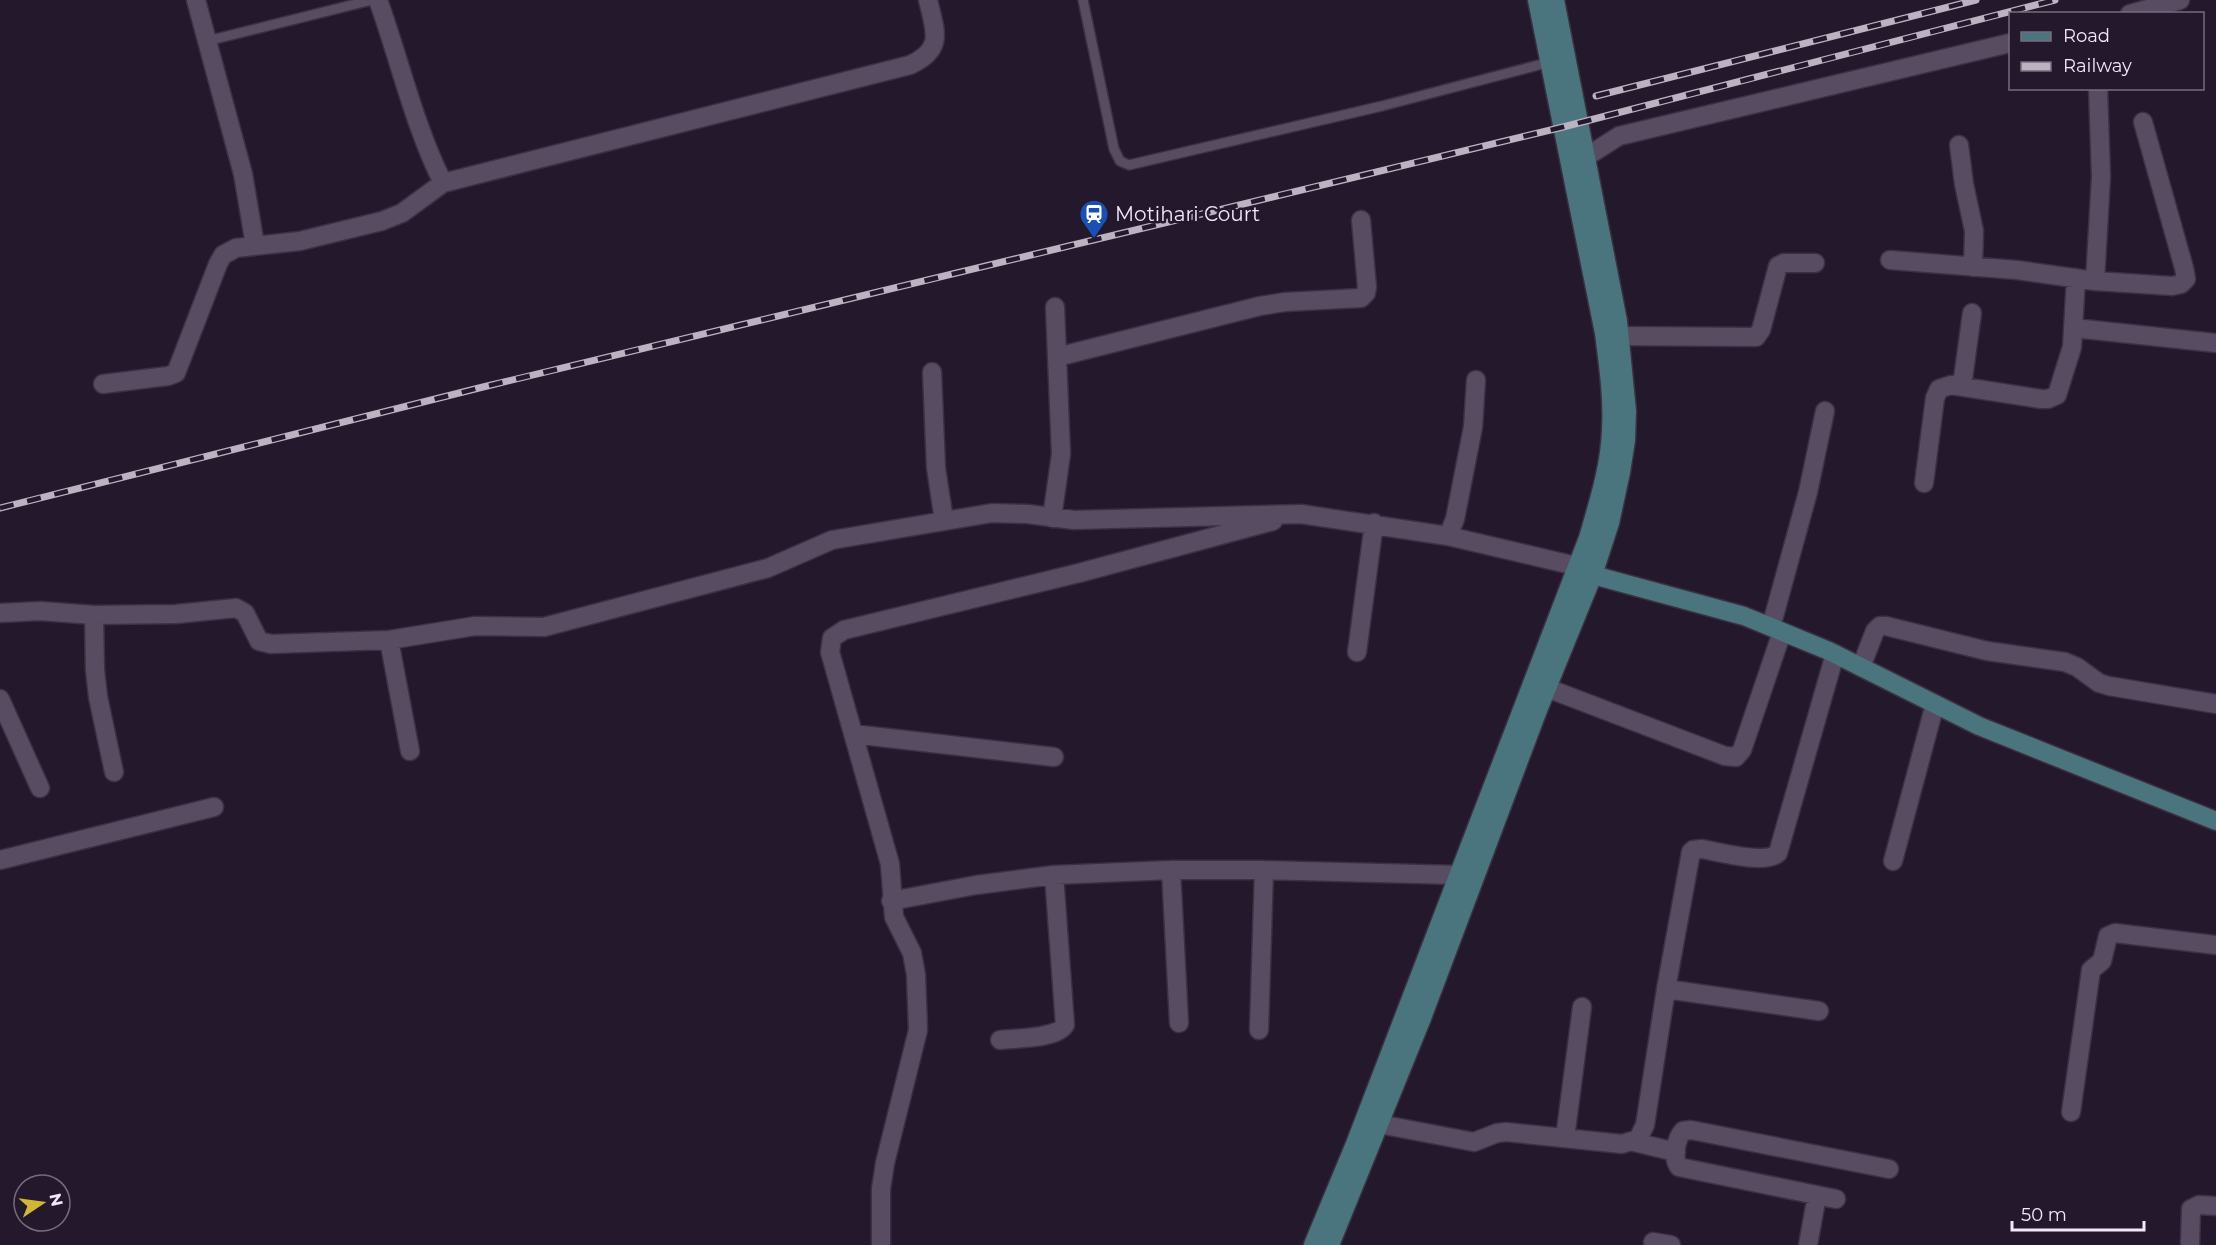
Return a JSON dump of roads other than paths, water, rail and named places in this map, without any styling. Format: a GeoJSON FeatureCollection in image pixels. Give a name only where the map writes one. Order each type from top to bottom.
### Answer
{"type":"FeatureCollection","features":[{"type":"Feature","properties":{"kind":"main road"},"geometry":{"type":"LineString","coordinates":[[1313,1245],[1355,1144],[1576,566],[1597,506],[1606,465],[1611,430],[1609,375],[1604,333],[1537,0]]}},
{"type":"Feature","properties":{"kind":"main road"},"geometry":{"type":"LineString","coordinates":[[1330,1245],[1422,1018],[1547,688],[1593,575],[1610,523],[1626,440],[1627,411],[1619,336],[1555,0]]}},
{"type":"Feature","properties":{"kind":"main road"},"geometry":{"type":"LineString","coordinates":[[1593,575],[1744,616],[1835,654],[1979,726],[2216,821]]}},
{"type":"Feature","properties":{"kind":"street"},"geometry":{"type":"LineString","coordinates":[[196,0],[243,174],[255,245]]}},
{"type":"Feature","properties":{"kind":"street"},"geometry":{"type":"LineString","coordinates":[[378,0],[398,57],[417,123],[444,183]]}},
{"type":"Feature","properties":{"kind":"street"},"geometry":{"type":"LineString","coordinates":[[103,384],[176,373],[218,264],[228,251],[255,245],[300,241],[382,220],[402,213],[444,183],[910,65],[930,53],[934,45],[928,0]]}},
{"type":"Feature","properties":{"kind":"street"},"geometry":{"type":"LineString","coordinates":[[2137,12],[2180,0]]}},
{"type":"Feature","properties":{"kind":"street"},"geometry":{"type":"LineString","coordinates":[[1586,157],[1619,136],[2009,43]]}},
{"type":"Feature","properties":{"kind":"street"},"geometry":{"type":"LineString","coordinates":[[2095,281],[2101,177],[2098,90]]}},
{"type":"Feature","properties":{"kind":"street"},"geometry":{"type":"LineString","coordinates":[[1890,260],[2095,281],[2172,286],[2181,284],[2186,279],[2143,122]]}},
{"type":"Feature","properties":{"kind":"street"},"geometry":{"type":"LineString","coordinates":[[1959,145],[1974,231],[1973,267]]}},
{"type":"Feature","properties":{"kind":"street"},"geometry":{"type":"LineString","coordinates":[[1057,357],[1260,306],[1285,302],[1361,298],[1366,293],[1367,287],[1361,220]]}},
{"type":"Feature","properties":{"kind":"street"},"geometry":{"type":"LineString","coordinates":[[1619,336],[1756,337],[1761,330],[1778,266],[1784,263],[1815,263]]}},
{"type":"Feature","properties":{"kind":"street"},"geometry":{"type":"LineString","coordinates":[[1924,483],[1936,393],[1939,389],[1948,385],[1962,386],[2041,399],[2053,398],[2060,390],[2069,362],[2074,328],[2076,278]]}},
{"type":"Feature","properties":{"kind":"street"},"geometry":{"type":"LineString","coordinates":[[1052,518],[1060,454],[1055,307]]}},
{"type":"Feature","properties":{"kind":"street"},"geometry":{"type":"LineString","coordinates":[[1962,386],[1972,312]]}},
{"type":"Feature","properties":{"kind":"street"},"geometry":{"type":"LineString","coordinates":[[2074,328],[2216,343]]}},
{"type":"Feature","properties":{"kind":"street"},"geometry":{"type":"LineString","coordinates":[[932,372],[936,468],[944,520]]}},
{"type":"Feature","properties":{"kind":"street"},"geometry":{"type":"LineString","coordinates":[[1448,536],[1455,519],[1471,438],[1476,380]]}},
{"type":"Feature","properties":{"kind":"street"},"geometry":{"type":"LineString","coordinates":[[1547,688],[1725,756],[1736,757],[1742,750],[1776,629],[1825,411]]}},
{"type":"Feature","properties":{"kind":"street"},"geometry":{"type":"LineString","coordinates":[[0,614],[40,611],[94,615],[176,614],[236,608],[245,613],[256,636],[263,643],[389,640],[475,626],[551,625],[768,568],[832,540],[944,520],[1002,513],[1074,520],[1301,514],[1374,523],[1448,536],[1576,566],[1593,575]]}},
{"type":"Feature","properties":{"kind":"street"},"geometry":{"type":"LineString","coordinates":[[881,1245],[881,1189],[885,1163],[918,1030],[915,963],[908,943],[894,917],[890,864],[830,652],[830,643],[837,634],[1301,514]]}},
{"type":"Feature","properties":{"kind":"street"},"geometry":{"type":"LineString","coordinates":[[1357,652],[1374,523]]}},
{"type":"Feature","properties":{"kind":"street"},"geometry":{"type":"LineString","coordinates":[[94,615],[98,697],[114,772]]}},
{"type":"Feature","properties":{"kind":"street"},"geometry":{"type":"LineString","coordinates":[[1861,667],[1875,631],[1880,626],[1886,626],[1976,649],[2065,662],[2077,667],[2099,683],[2109,686],[2216,704]]}},
{"type":"Feature","properties":{"kind":"street"},"geometry":{"type":"LineString","coordinates":[[389,640],[410,751]]}},
{"type":"Feature","properties":{"kind":"street"},"geometry":{"type":"LineString","coordinates":[[1634,1142],[1642,1134],[1645,1125],[1666,989],[1691,852],[1702,849],[1761,858],[1771,858],[1778,853],[1835,654]]}},
{"type":"Feature","properties":{"kind":"street"},"geometry":{"type":"LineString","coordinates":[[0,699],[40,788]]}},
{"type":"Feature","properties":{"kind":"street"},"geometry":{"type":"LineString","coordinates":[[1893,861],[1935,704]]}},
{"type":"Feature","properties":{"kind":"street"},"geometry":{"type":"LineString","coordinates":[[853,734],[1054,757]]}},
{"type":"Feature","properties":{"kind":"street"},"geometry":{"type":"LineString","coordinates":[[0,860],[214,807]]}},
{"type":"Feature","properties":{"kind":"street"},"geometry":{"type":"LineString","coordinates":[[891,901],[975,885],[1054,875],[1171,870],[1458,875]]}},
{"type":"Feature","properties":{"kind":"street"},"geometry":{"type":"LineString","coordinates":[[1171,870],[1179,1023]]}},
{"type":"Feature","properties":{"kind":"street"},"geometry":{"type":"LineString","coordinates":[[1258,1030],[1264,870]]}},
{"type":"Feature","properties":{"kind":"street"},"geometry":{"type":"LineString","coordinates":[[1000,1040],[1058,1033],[1065,1025],[1054,875]]}},
{"type":"Feature","properties":{"kind":"street"},"geometry":{"type":"LineString","coordinates":[[2071,1112],[2091,970],[2102,962],[2108,936],[2115,933],[2216,945]]}},
{"type":"Feature","properties":{"kind":"street"},"geometry":{"type":"LineString","coordinates":[[1666,989],[1820,1011]]}},
{"type":"Feature","properties":{"kind":"street"},"geometry":{"type":"LineString","coordinates":[[1565,1138],[1582,1007]]}},
{"type":"Feature","properties":{"kind":"street"},"geometry":{"type":"LineString","coordinates":[[1379,1125],[1470,1141],[1501,1132],[1623,1144],[1634,1142],[1676,1152]]}},
{"type":"Feature","properties":{"kind":"street"},"geometry":{"type":"LineString","coordinates":[[1836,1199],[1684,1169],[1677,1165],[1676,1152],[1681,1133],[1691,1130],[1889,1169]]}},
{"type":"Feature","properties":{"kind":"street"},"geometry":{"type":"LineString","coordinates":[[1808,1245],[1817,1195]]}},
{"type":"Feature","properties":{"kind":"street"},"geometry":{"type":"LineString","coordinates":[[2190,1245],[2192,1207],[2216,1206]]}},
{"type":"Feature","properties":{"kind":"lane"},"geometry":{"type":"LineString","coordinates":[[207,41],[372,0]]}},
{"type":"Feature","properties":{"kind":"lane"},"geometry":{"type":"LineString","coordinates":[[1083,0],[1114,149],[1120,161],[1129,165],[1382,106],[1550,62]]}},
{"type":"Feature","properties":{"kind":"railway"},"geometry":{"type":"LineString","coordinates":[[1596,96],[1976,0]]}},
{"type":"Feature","properties":{"kind":"railway"},"geometry":{"type":"LineString","coordinates":[[0,508],[483,387],[1563,127],[2055,0]]}},
{"type":"Feature","properties":{"kind":"place","name":"Motihari Court"},"geometry":{"type":"Point","coordinates":[1094,240]}}]}
